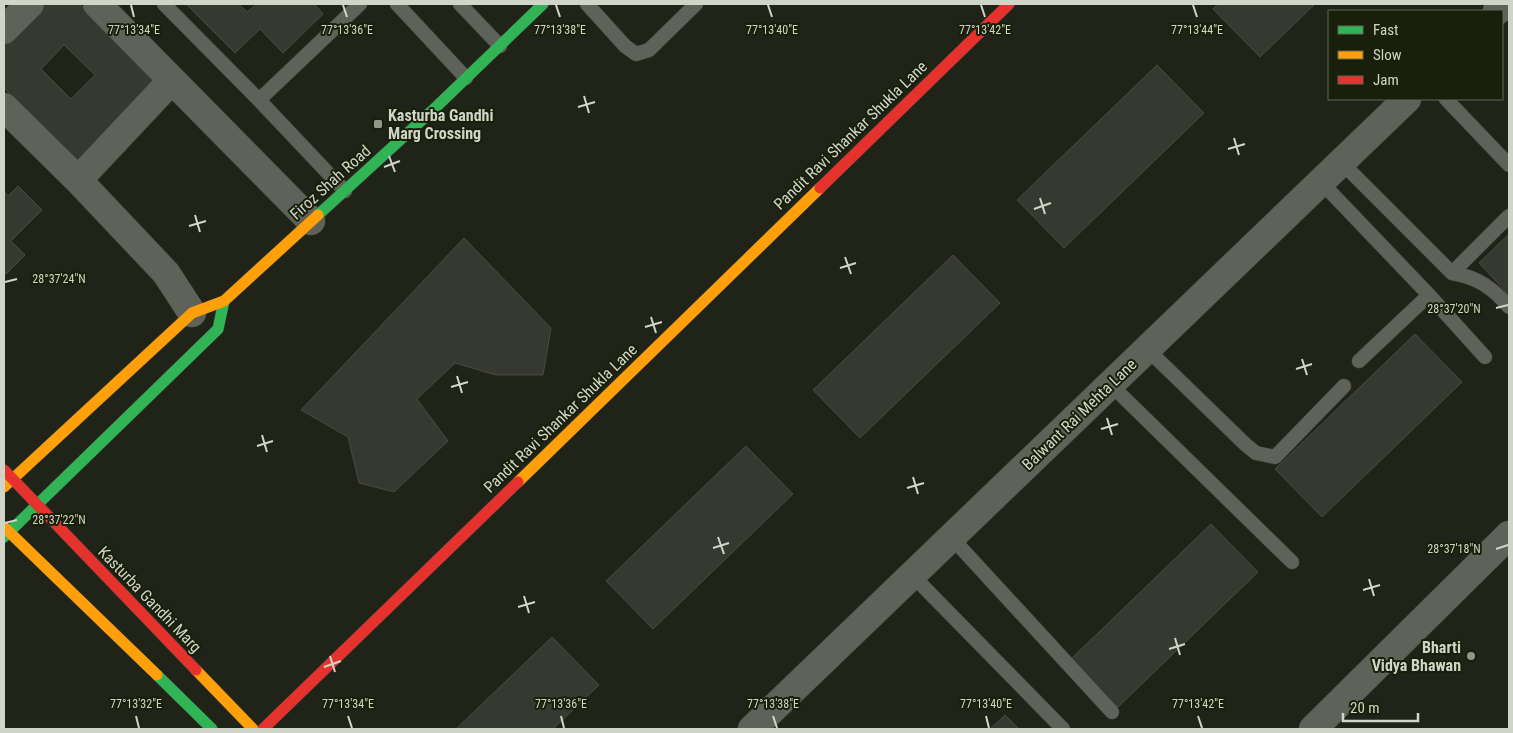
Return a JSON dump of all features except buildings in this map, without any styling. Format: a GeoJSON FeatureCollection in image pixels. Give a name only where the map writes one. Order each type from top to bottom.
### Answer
{"type":"FeatureCollection","features":[{"type":"Feature","properties":{"kind":"main road","name":"Firoz Shah Road"},"geometry":{"type":"LineString","coordinates":[[8,483],[192,313],[224,300],[345,191],[543,4]]}},
{"type":"Feature","properties":{"kind":"main road","name":"Pandit Ravi Shankar Shukla Lane"},"geometry":{"type":"LineString","coordinates":[[263,729],[1009,4]]}},
{"type":"Feature","properties":{"kind":"main road"},"geometry":{"type":"LineString","coordinates":[[212,729],[6,532],[37,505],[218,329],[224,300]]}},
{"type":"Feature","properties":{"kind":"main road","name":"Kasturba Gandhi Marg"},"geometry":{"type":"LineString","coordinates":[[4,470],[8,483],[37,505],[253,729]]}},
{"type":"Feature","properties":{"kind":"street"},"geometry":{"type":"LineString","coordinates":[[4,30],[30,4]]}},
{"type":"Feature","properties":{"kind":"street"},"geometry":{"type":"LineString","coordinates":[[97,4],[311,222]]}},
{"type":"Feature","properties":{"kind":"street"},"geometry":{"type":"LineString","coordinates":[[78,180],[172,80]]}},
{"type":"Feature","properties":{"kind":"street","name":"Balwant Rai Mehta Lane"},"geometry":{"type":"LineString","coordinates":[[752,729],[1406,100]]}},
{"type":"Feature","properties":{"kind":"street"},"geometry":{"type":"LineString","coordinates":[[4,107],[78,180],[166,273],[192,313]]}},
{"type":"Feature","properties":{"kind":"street"},"geometry":{"type":"LineString","coordinates":[[1313,729],[1509,535]]}},
{"type":"Feature","properties":{"kind":"lane"},"geometry":{"type":"LineString","coordinates":[[164,4],[345,191]]}},
{"type":"Feature","properties":{"kind":"lane"},"geometry":{"type":"LineString","coordinates":[[259,100],[360,4]]}},
{"type":"Feature","properties":{"kind":"lane"},"geometry":{"type":"LineString","coordinates":[[397,4],[466,78]]}},
{"type":"Feature","properties":{"kind":"lane"},"geometry":{"type":"LineString","coordinates":[[460,4],[500,46]]}},
{"type":"Feature","properties":{"kind":"lane"},"geometry":{"type":"LineString","coordinates":[[587,4],[625,46],[636,54],[649,50],[696,4]]}},
{"type":"Feature","properties":{"kind":"lane"},"geometry":{"type":"LineString","coordinates":[[1447,100],[1509,165]]}},
{"type":"Feature","properties":{"kind":"lane"},"geometry":{"type":"LineString","coordinates":[[1341,162],[1452,273],[1467,275],[1483,282],[1509,307]]}},
{"type":"Feature","properties":{"kind":"lane"},"geometry":{"type":"LineString","coordinates":[[1320,182],[1429,295],[1485,357]]}},
{"type":"Feature","properties":{"kind":"lane"},"geometry":{"type":"LineString","coordinates":[[1452,273],[1509,216]]}},
{"type":"Feature","properties":{"kind":"lane"},"geometry":{"type":"LineString","coordinates":[[1360,361],[1429,295]]}},
{"type":"Feature","properties":{"kind":"lane"},"geometry":{"type":"LineString","coordinates":[[1147,349],[1246,446],[1256,453],[1275,457],[1344,386]]}},
{"type":"Feature","properties":{"kind":"lane"},"geometry":{"type":"LineString","coordinates":[[1110,384],[1292,562]]}},
{"type":"Feature","properties":{"kind":"lane"},"geometry":{"type":"LineString","coordinates":[[951,537],[1112,712]]}},
{"type":"Feature","properties":{"kind":"lane"},"geometry":{"type":"LineString","coordinates":[[912,576],[1063,729]]}},
{"type":"Feature","properties":{"kind":"traffic: fast"},"geometry":{"type":"LineString","coordinates":[[318,215],[434,109],[543,4]]}},
{"type":"Feature","properties":{"kind":"traffic: fast"},"geometry":{"type":"LineString","coordinates":[[4,537],[218,329],[224,301]]}},
{"type":"Feature","properties":{"kind":"traffic: fast"},"geometry":{"type":"LineString","coordinates":[[157,675],[212,729]]}},
{"type":"Feature","properties":{"kind":"traffic: slow"},"geometry":{"type":"LineString","coordinates":[[518,482],[820,188]]}},
{"type":"Feature","properties":{"kind":"traffic: slow"},"geometry":{"type":"LineString","coordinates":[[4,487],[192,313],[224,301],[318,215]]}},
{"type":"Feature","properties":{"kind":"traffic: slow"},"geometry":{"type":"LineString","coordinates":[[4,527],[157,675]]}},
{"type":"Feature","properties":{"kind":"traffic: slow"},"geometry":{"type":"LineString","coordinates":[[196,670],[253,729]]}},
{"type":"Feature","properties":{"kind":"traffic: jam"},"geometry":{"type":"LineString","coordinates":[[820,188],[1009,4]]}},
{"type":"Feature","properties":{"kind":"traffic: jam"},"geometry":{"type":"LineString","coordinates":[[4,470],[196,670]]}},
{"type":"Feature","properties":{"kind":"traffic: jam"},"geometry":{"type":"LineString","coordinates":[[263,729],[518,482]]}},
{"type":"Feature","properties":{"kind":"place","name":"Kasturba Gandhi Marg Crossing"},"geometry":{"type":"Point","coordinates":[378,124]}},
{"type":"Feature","properties":{"kind":"place","name":"Bharti Vidya Bhawan"},"geometry":{"type":"Point","coordinates":[1471,656]}}]}
